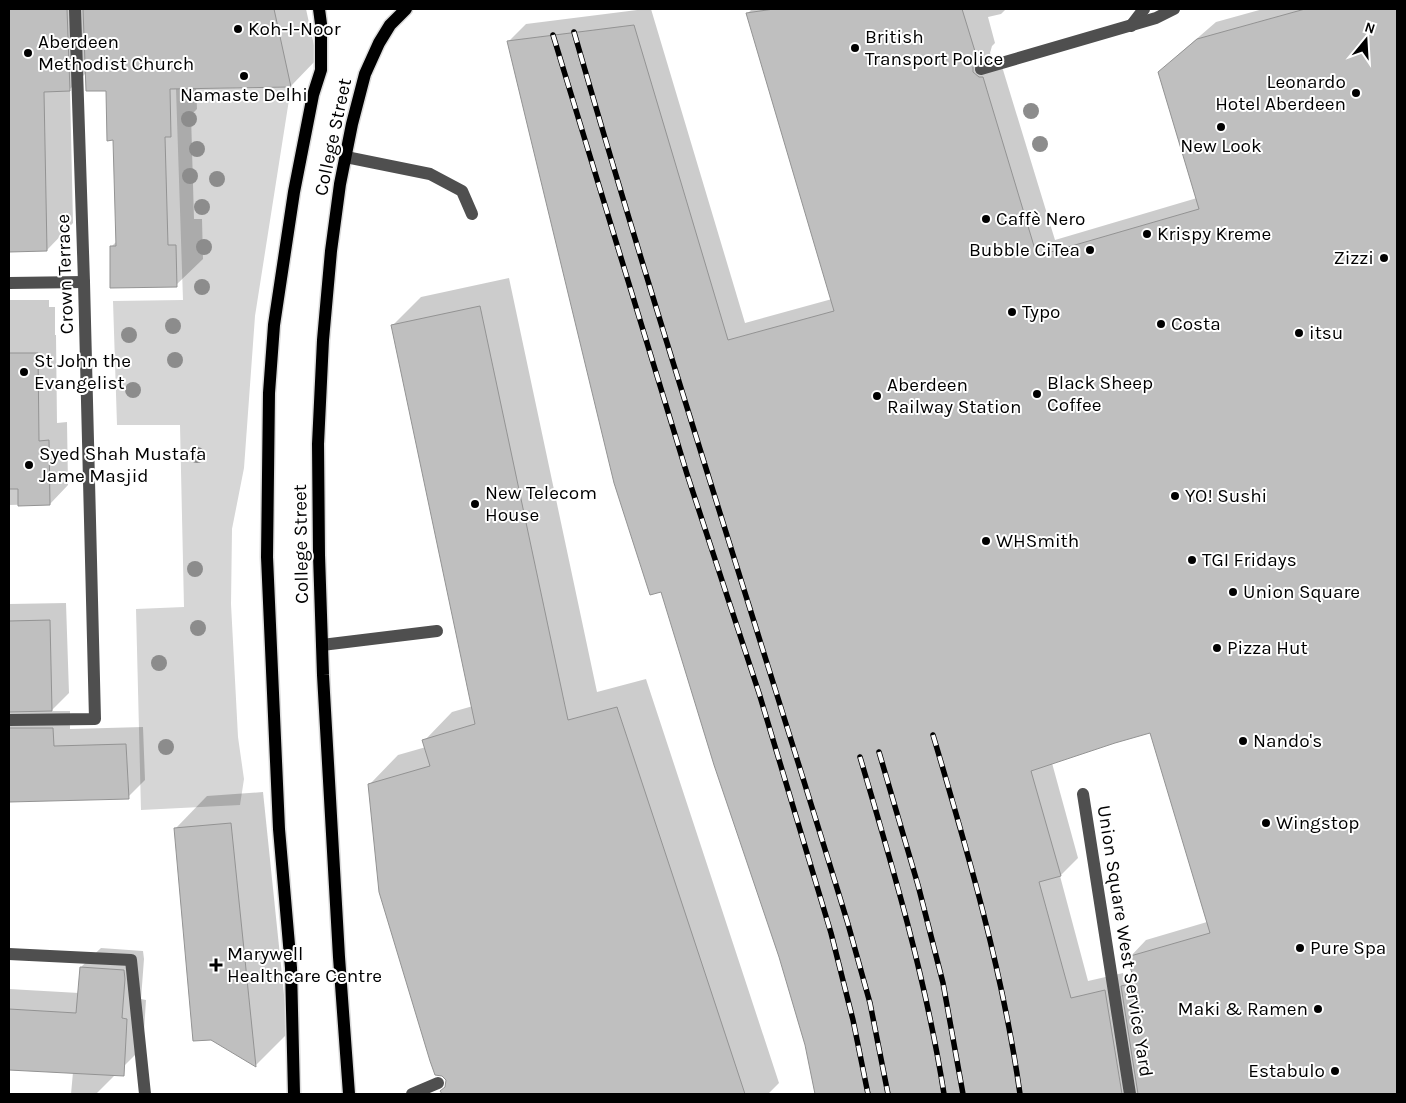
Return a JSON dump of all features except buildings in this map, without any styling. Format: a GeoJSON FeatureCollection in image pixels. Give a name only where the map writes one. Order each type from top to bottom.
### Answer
{"type":"FeatureCollection","features":[{"type":"Feature","properties":{"kind":"main road","name":"College Street"},"geometry":{"type":"LineString","coordinates":[[294,1094],[291,968],[279,829],[267,557],[269,393],[274,325],[294,192],[313,95],[321,70],[321,24],[319,9]]}},
{"type":"Feature","properties":{"kind":"main road","name":"College Street"},"geometry":{"type":"LineString","coordinates":[[349,1094],[339,957],[322,645],[318,444],[323,340],[331,251],[340,184],[352,124],[365,74],[379,43],[390,25],[406,9]]}},
{"type":"Feature","properties":{"kind":"street","name":"Crown Terrace"},"geometry":{"type":"LineString","coordinates":[[9,720],[95,719],[75,9]]}},
{"type":"Feature","properties":{"kind":"street"},"geometry":{"type":"LineString","coordinates":[[1131,26],[1144,9]]}},
{"type":"Feature","properties":{"kind":"street"},"geometry":{"type":"LineString","coordinates":[[980,69],[1131,26],[1156,18],[1174,9]]}},
{"type":"Feature","properties":{"kind":"street"},"geometry":{"type":"LineString","coordinates":[[346,157],[430,174],[462,191],[472,214]]}},
{"type":"Feature","properties":{"kind":"street"},"geometry":{"type":"LineString","coordinates":[[9,282],[84,282]]}},
{"type":"Feature","properties":{"kind":"street"},"geometry":{"type":"LineString","coordinates":[[322,645],[437,631]]}},
{"type":"Feature","properties":{"kind":"street","name":"Union Square West Service Yard"},"geometry":{"type":"LineString","coordinates":[[1083,794],[1130,1094]]}},
{"type":"Feature","properties":{"kind":"street"},"geometry":{"type":"LineString","coordinates":[[9,954],[131,960],[144,1094]]}},
{"type":"Feature","properties":{"kind":"street"},"geometry":{"type":"LineString","coordinates":[[412,1094],[438,1083]]}},
{"type":"Feature","properties":{"kind":"shaded area"},"geometry":{"type":"Polygon","coordinates":[[[291,87],[255,316],[244,468],[232,529],[231,604],[238,737],[244,779],[240,805],[141,810],[136,609],[184,607],[180,425],[117,425],[113,301],[183,300],[176,89],[291,87]]]}},
{"type":"Feature","properties":{"kind":"railway"},"geometry":{"type":"LineString","coordinates":[[574,32],[674,367],[848,924],[870,1003],[888,1094]]}},
{"type":"Feature","properties":{"kind":"railway"},"geometry":{"type":"LineString","coordinates":[[553,35],[687,474],[759,693],[831,933],[853,1020],[868,1094]]}},
{"type":"Feature","properties":{"kind":"railway"},"geometry":{"type":"LineString","coordinates":[[933,735],[971,868],[994,958],[1013,1048],[1020,1094]]}},
{"type":"Feature","properties":{"kind":"railway"},"geometry":{"type":"LineString","coordinates":[[879,752],[918,885],[943,983],[963,1094]]}},
{"type":"Feature","properties":{"kind":"railway"},"geometry":{"type":"LineString","coordinates":[[860,757],[918,966],[937,1051],[944,1094]]}},
{"type":"Feature","properties":{"kind":"place","name":"Koh-I-Noor"},"geometry":{"type":"Point","coordinates":[238,29]}},
{"type":"Feature","properties":{"kind":"place","name":"British Transport Police"},"geometry":{"type":"Point","coordinates":[855,48]}},
{"type":"Feature","properties":{"kind":"place","name":"Aberdeen Methodist Church"},"geometry":{"type":"Point","coordinates":[28,53]}},
{"type":"Feature","properties":{"kind":"place","name":"Namaste Delhi"},"geometry":{"type":"Point","coordinates":[244,76]}},
{"type":"Feature","properties":{"kind":"place","name":"Leonardo Hotel Aberdeen"},"geometry":{"type":"Point","coordinates":[1356,93]}},
{"type":"Feature","properties":{"kind":"place","name":"New Look"},"geometry":{"type":"Point","coordinates":[1221,127]}},
{"type":"Feature","properties":{"kind":"place","name":"Caffè Nero"},"geometry":{"type":"Point","coordinates":[986,219]}},
{"type":"Feature","properties":{"kind":"place","name":"Krispy Kreme"},"geometry":{"type":"Point","coordinates":[1147,234]}},
{"type":"Feature","properties":{"kind":"place","name":"Bubble CiTea"},"geometry":{"type":"Point","coordinates":[1090,250]}},
{"type":"Feature","properties":{"kind":"place","name":"Zizzi"},"geometry":{"type":"Point","coordinates":[1384,258]}},
{"type":"Feature","properties":{"kind":"place","name":"Typo"},"geometry":{"type":"Point","coordinates":[1012,312]}},
{"type":"Feature","properties":{"kind":"place","name":"Costa"},"geometry":{"type":"Point","coordinates":[1161,324]}},
{"type":"Feature","properties":{"kind":"place","name":"itsu"},"geometry":{"type":"Point","coordinates":[1299,333]}},
{"type":"Feature","properties":{"kind":"place","name":"St John the Evangelist"},"geometry":{"type":"Point","coordinates":[24,372]}},
{"type":"Feature","properties":{"kind":"place","name":"Black Sheep Coffee"},"geometry":{"type":"Point","coordinates":[1037,394]}},
{"type":"Feature","properties":{"kind":"place","name":"Aberdeen Railway Station"},"geometry":{"type":"Point","coordinates":[877,396]}},
{"type":"Feature","properties":{"kind":"place","name":"Syed Shah Mustafa Jame Masjid"},"geometry":{"type":"Point","coordinates":[29,465]}},
{"type":"Feature","properties":{"kind":"place","name":"YO! Sushi"},"geometry":{"type":"Point","coordinates":[1175,496]}},
{"type":"Feature","properties":{"kind":"place","name":"New Telecom House"},"geometry":{"type":"Point","coordinates":[475,504]}},
{"type":"Feature","properties":{"kind":"place","name":"WHSmith"},"geometry":{"type":"Point","coordinates":[986,541]}},
{"type":"Feature","properties":{"kind":"place","name":"TGI Fridays"},"geometry":{"type":"Point","coordinates":[1192,560]}},
{"type":"Feature","properties":{"kind":"place","name":"Union Square"},"geometry":{"type":"Point","coordinates":[1233,592]}},
{"type":"Feature","properties":{"kind":"place","name":"Pizza Hut"},"geometry":{"type":"Point","coordinates":[1217,648]}},
{"type":"Feature","properties":{"kind":"place","name":"Nando's"},"geometry":{"type":"Point","coordinates":[1243,741]}},
{"type":"Feature","properties":{"kind":"place","name":"Wingstop"},"geometry":{"type":"Point","coordinates":[1266,823]}},
{"type":"Feature","properties":{"kind":"place","name":"Pure Spa"},"geometry":{"type":"Point","coordinates":[1300,948]}},
{"type":"Feature","properties":{"kind":"place","name":"Marywell Healthcare Centre"},"geometry":{"type":"Point","coordinates":[216,965]}},
{"type":"Feature","properties":{"kind":"place","name":"Maki & Ramen"},"geometry":{"type":"Point","coordinates":[1318,1009]}},
{"type":"Feature","properties":{"kind":"place","name":"Estabulo"},"geometry":{"type":"Point","coordinates":[1335,1071]}}]}
